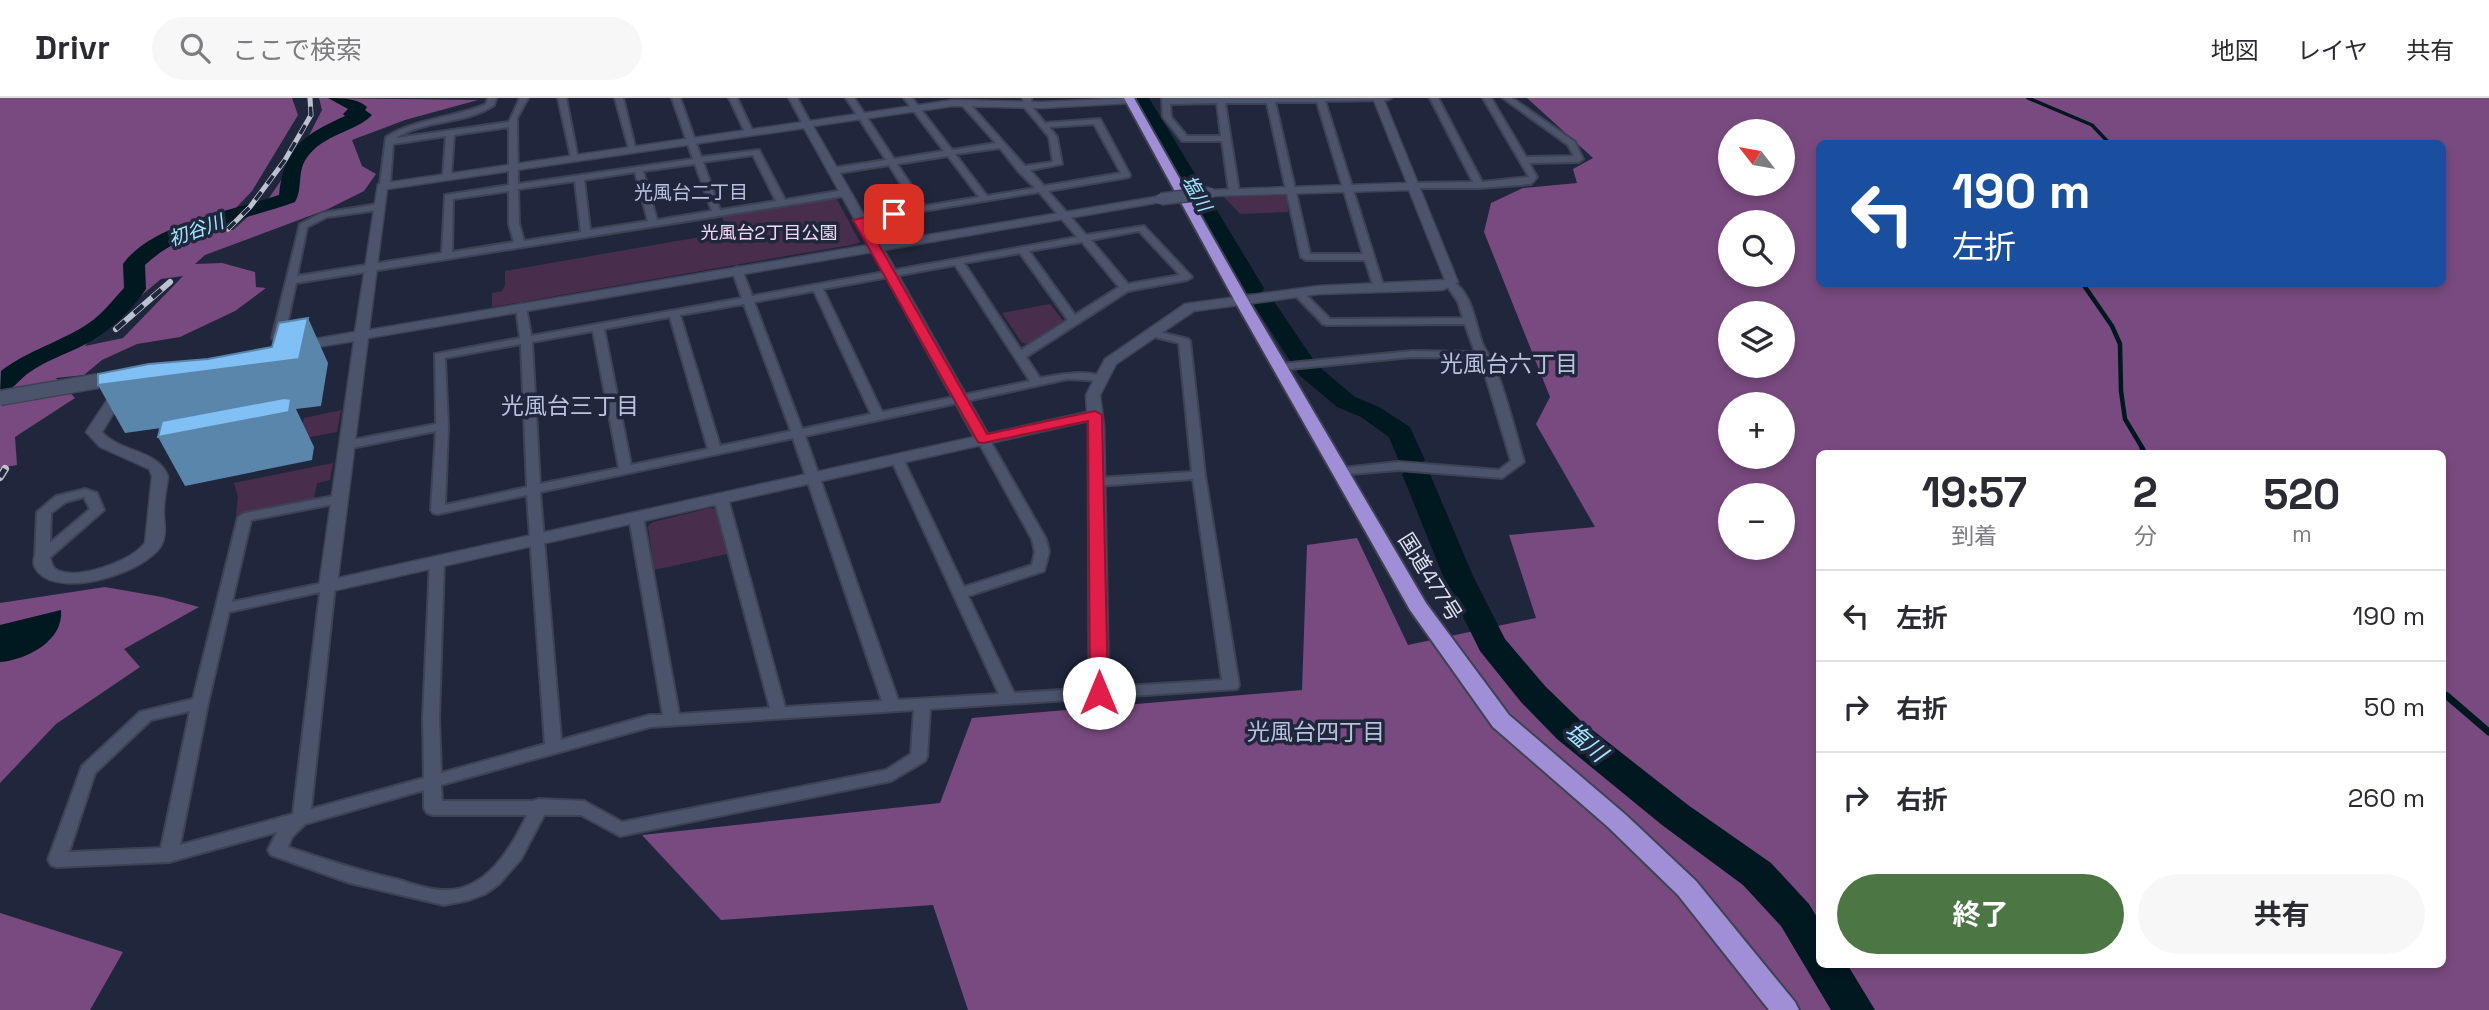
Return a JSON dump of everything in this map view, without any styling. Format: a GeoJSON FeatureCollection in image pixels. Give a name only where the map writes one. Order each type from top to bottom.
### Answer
{"type":"FeatureCollection","features":[{"type":"Feature","properties":{"kind":"highway","name":"国道477号"},"geometry":{"type":"LineString","coordinates":[[1130,99],[1241,299],[1418,605],[1501,721],[1617,821],[1687,888],[1785,1010]]}},
{"type":"Feature","properties":{"kind":"street"},"geometry":{"type":"LineString","coordinates":[[385,184],[388,142],[399,131],[475,112],[490,105],[492,98]]}},
{"type":"Feature","properties":{"kind":"street"},"geometry":{"type":"LineString","coordinates":[[520,244],[514,224],[513,118],[524,98]]}},
{"type":"Feature","properties":{"kind":"street"},"geometry":{"type":"LineString","coordinates":[[562,98],[575,157]]}},
{"type":"Feature","properties":{"kind":"street"},"geometry":{"type":"LineString","coordinates":[[619,98],[633,149]]}},
{"type":"Feature","properties":{"kind":"street"},"geometry":{"type":"LineString","coordinates":[[676,98],[718,213]]}},
{"type":"Feature","properties":{"kind":"street"},"geometry":{"type":"LineString","coordinates":[[733,98],[748,132]]}},
{"type":"Feature","properties":{"kind":"street"},"geometry":{"type":"LineString","coordinates":[[793,98],[1039,538],[1042,552],[1039,568],[961,593]]}},
{"type":"Feature","properties":{"kind":"street"},"geometry":{"type":"LineString","coordinates":[[850,98],[922,209]]}},
{"type":"Feature","properties":{"kind":"street"},"geometry":{"type":"LineString","coordinates":[[908,98],[985,199]]}},
{"type":"Feature","properties":{"kind":"street"},"geometry":{"type":"LineString","coordinates":[[1378,98],[1452,278],[1451,284]]}},
{"type":"Feature","properties":{"kind":"street"},"geometry":{"type":"LineString","coordinates":[[1226,138],[1185,139],[1167,117],[1166,100],[1387,98]]}},
{"type":"Feature","properties":{"kind":"street"},"geometry":{"type":"LineString","coordinates":[[1434,98],[1479,185]]}},
{"type":"Feature","properties":{"kind":"street"},"geometry":{"type":"LineString","coordinates":[[378,207],[325,215],[303,226],[275,350],[1063,213],[1161,199],[1234,191],[1479,185],[1531,180],[1534,177],[1487,98]]}},
{"type":"Feature","properties":{"kind":"street"},"geometry":{"type":"LineString","coordinates":[[1507,98],[1572,144],[1579,159],[1523,160]]}},
{"type":"Feature","properties":{"kind":"street"},"geometry":{"type":"LineString","coordinates":[[539,806],[505,869],[494,881],[460,897],[444,898],[351,876],[277,850],[285,833],[301,817],[339,499],[381,187],[385,184],[916,108],[964,103],[1130,99]]}},
{"type":"Feature","properties":{"kind":"street"},"geometry":{"type":"LineString","coordinates":[[1271,99],[1306,257],[1370,257]]}},
{"type":"Feature","properties":{"kind":"street"},"geometry":{"type":"LineString","coordinates":[[1320,99],[1379,288]]}},
{"type":"Feature","properties":{"kind":"street"},"geometry":{"type":"LineString","coordinates":[[1221,100],[1234,191]]}},
{"type":"Feature","properties":{"kind":"street"},"geometry":{"type":"LineString","coordinates":[[1021,169],[1058,164],[1053,137],[1027,101]]}},
{"type":"Feature","properties":{"kind":"street"},"geometry":{"type":"LineString","coordinates":[[964,103],[1039,190],[1063,213],[1125,288]]}},
{"type":"Feature","properties":{"kind":"street"},"geometry":{"type":"LineString","coordinates":[[859,220],[1126,175],[1097,121],[1045,125]]}},
{"type":"Feature","properties":{"kind":"street"},"geometry":{"type":"LineString","coordinates":[[388,142],[513,124]]}},
{"type":"Feature","properties":{"kind":"street"},"geometry":{"type":"LineString","coordinates":[[447,175],[450,133]]}},
{"type":"Feature","properties":{"kind":"street"},"geometry":{"type":"LineString","coordinates":[[832,171],[1000,145]]}},
{"type":"Feature","properties":{"kind":"street"},"geometry":{"type":"LineString","coordinates":[[447,256],[448,197],[756,152],[782,203]]}},
{"type":"Feature","properties":{"kind":"street"},"geometry":{"type":"LineString","coordinates":[[638,169],[653,223]]}},
{"type":"Feature","properties":{"kind":"street"},"geometry":{"type":"LineString","coordinates":[[579,178],[586,233]]}},
{"type":"Feature","properties":{"kind":"street"},"geometry":{"type":"LineString","coordinates":[[292,280],[844,193]]}},
{"type":"Feature","properties":{"kind":"street"},"geometry":{"type":"LineString","coordinates":[[1019,356],[1125,288],[1187,277],[1141,228],[439,356],[442,426],[438,510],[1068,376],[1101,379]]}},
{"type":"Feature","properties":{"kind":"street"},"geometry":{"type":"LineString","coordinates":[[1023,250],[1074,321]]}},
{"type":"Feature","properties":{"kind":"street"},"geometry":{"type":"LineString","coordinates":[[958,261],[1037,383]]}},
{"type":"Feature","properties":{"kind":"street"},"geometry":{"type":"LineString","coordinates":[[737,270],[814,478],[892,706]]}},
{"type":"Feature","properties":{"kind":"street"},"geometry":{"type":"LineString","coordinates":[[1099,693],[1097,482],[1093,395],[1110,362],[1190,307],[1297,292],[1451,284],[1471,321],[1481,355],[1488,364],[1518,462],[1502,474],[1399,466],[1342,472]]}},
{"type":"Feature","properties":{"kind":"street"},"geometry":{"type":"LineString","coordinates":[[817,287],[878,416]]}},
{"type":"Feature","properties":{"kind":"street"},"geometry":{"type":"LineString","coordinates":[[1297,292],[1327,322],[1471,321]]}},
{"type":"Feature","properties":{"kind":"street"},"geometry":{"type":"LineString","coordinates":[[520,307],[526,341],[536,539],[553,747]]}},
{"type":"Feature","properties":{"kind":"street"},"geometry":{"type":"LineString","coordinates":[[674,313],[715,452]]}},
{"type":"Feature","properties":{"kind":"street"},"geometry":{"type":"LineString","coordinates":[[598,327],[626,471]]}},
{"type":"Feature","properties":{"kind":"street"},"geometry":{"type":"LineString","coordinates":[[200,704],[146,716],[88,770],[57,860],[169,855],[650,721],[1231,685],[1199,475],[1184,341],[1151,333]]}},
{"type":"Feature","properties":{"kind":"street"},"geometry":{"type":"LineString","coordinates":[[1280,367],[1412,354],[1481,355]]}},
{"type":"Feature","properties":{"kind":"street"},"geometry":{"type":"LineString","coordinates":[[0,398],[129,376],[94,432],[98,438],[112,446],[156,466],[160,476],[154,542],[145,555],[122,567],[80,578],[53,576],[43,567],[41,557],[44,512],[55,502],[74,494],[85,493],[92,496],[97,510],[41,557]]}},
{"type":"Feature","properties":{"kind":"street"},"geometry":{"type":"LineString","coordinates":[[223,609],[1095,415]]}},
{"type":"Feature","properties":{"kind":"street"},"geometry":{"type":"LineString","coordinates":[[347,445],[442,426]]}},
{"type":"Feature","properties":{"kind":"street"},"geometry":{"type":"LineString","coordinates":[[897,459],[1009,699]]}},
{"type":"Feature","properties":{"kind":"street"},"geometry":{"type":"LineString","coordinates":[[1097,482],[1199,475]]}},
{"type":"Feature","properties":{"kind":"street"},"geometry":{"type":"LineString","coordinates":[[169,855],[200,704],[245,517],[339,499]]}},
{"type":"Feature","properties":{"kind":"street"},"geometry":{"type":"LineString","coordinates":[[721,499],[779,713]]}},
{"type":"Feature","properties":{"kind":"street"},"geometry":{"type":"LineString","coordinates":[[636,517],[672,720]]}},
{"type":"Feature","properties":{"kind":"street"},"geometry":{"type":"LineString","coordinates":[[438,561],[431,718],[433,807],[584,808],[621,829],[891,775],[919,757],[922,704]]}},
{"type":"Feature","properties":{"kind":"green space"},"geometry":{"type":"Polygon","coordinates":[[[1279,193],[1287,196],[1288,212],[1240,214],[1224,197],[1279,193]]]}},
{"type":"Feature","properties":{"kind":"green space","name":"光風台2丁目公園"},"geometry":{"type":"Polygon","coordinates":[[[835,196],[860,242],[856,244],[492,307],[492,293],[502,291],[505,286],[505,271],[723,233],[727,231],[721,214],[835,196]]]}},
{"type":"Feature","properties":{"kind":"green space"},"geometry":{"type":"Polygon","coordinates":[[[1050,304],[1064,322],[1031,344],[1022,343],[1002,313],[1050,304]]]}},
{"type":"Feature","properties":{"kind":"green space"},"geometry":{"type":"Polygon","coordinates":[[[341,410],[337,432],[299,439],[304,418],[341,410]]]}},
{"type":"Feature","properties":{"kind":"green space"},"geometry":{"type":"Polygon","coordinates":[[[333,463],[330,480],[317,483],[314,499],[236,515],[238,497],[234,483],[333,463]]]}},
{"type":"Feature","properties":{"kind":"green space"},"geometry":{"type":"Polygon","coordinates":[[[710,508],[718,509],[730,550],[727,554],[654,570],[648,526],[653,522],[710,508]]]}},
{"type":"Feature","properties":{"kind":"shaded area"},"geometry":{"type":"Polygon","coordinates":[[[0,98],[292,98],[298,115],[252,191],[214,231],[233,230],[269,198],[301,151],[322,110],[319,98],[478,100],[405,120],[352,140],[362,166],[376,174],[364,191],[328,209],[205,255],[195,264],[222,263],[255,272],[256,287],[266,288],[235,311],[180,337],[137,344],[102,360],[84,375],[56,378],[75,398],[15,437],[17,465],[0,468],[0,98]],[[183,276],[161,279],[94,335],[85,346],[123,338],[183,276]]]}},
{"type":"Feature","properties":{"kind":"shaded area"},"geometry":{"type":"Polygon","coordinates":[[[1527,98],[2489,98],[2489,1010],[968,1010],[933,905],[721,920],[642,835],[940,803],[972,718],[1302,690],[1307,545],[1357,538],[1408,645],[1536,618],[1509,535],[1595,527],[1536,424],[1550,397],[1484,232],[1491,203],[1523,188],[1577,183],[1573,169],[1593,158],[1527,98]]]}},
{"type":"Feature","properties":{"kind":"shaded area"},"geometry":{"type":"Polygon","coordinates":[[[105,587],[199,607],[124,649],[140,667],[56,724],[0,783],[0,603],[105,587]]]}},
{"type":"Feature","properties":{"kind":"shaded area"},"geometry":{"type":"Polygon","coordinates":[[[0,913],[123,952],[90,1010],[0,1010],[0,913]]]}},
{"type":"Feature","properties":{"kind":"water"},"geometry":{"type":"Polygon","coordinates":[[[61,610],[60,621],[50,640],[32,653],[0,662],[0,625],[61,610]]]}},
{"type":"Feature","properties":{"kind":"building"},"geometry":{"type":"Polygon","coordinates":[[[308,318],[299,359],[98,385],[98,374],[272,347],[279,323],[308,318]]]}},
{"type":"Feature","properties":{"kind":"building"},"geometry":{"type":"Polygon","coordinates":[[[284,398],[291,399],[289,412],[158,437],[162,421],[284,398]]]}},
{"type":"Feature","properties":{"kind":"waterway","name":"初谷川"},"geometry":{"type":"LineString","coordinates":[[0,387],[21,367],[85,335],[108,319],[135,289],[134,264],[146,252],[183,233],[288,198],[291,171],[302,151],[321,136],[363,115],[352,114],[359,107],[336,98]]}},
{"type":"Feature","properties":{"kind":"waterway","name":"塩川"},"geometry":{"type":"LineString","coordinates":[[1141,98],[1253,288]]}},
{"type":"Feature","properties":{"kind":"waterway"},"geometry":{"type":"LineString","coordinates":[[2028,98],[2092,125],[2106,140]]}},
{"type":"Feature","properties":{"kind":"waterway"},"geometry":{"type":"LineString","coordinates":[[2085,287],[2112,326],[2120,344],[2121,391],[2125,419],[2143,449]]}},
{"type":"Feature","properties":{"kind":"waterway","name":"塩川"},"geometry":{"type":"LineString","coordinates":[[1265,305],[1301,359]]}},
{"type":"Feature","properties":{"kind":"waterway","name":"塩川"},"geometry":{"type":"LineString","coordinates":[[1308,370],[1346,402],[1370,412],[1401,433],[1411,460]]}},
{"type":"Feature","properties":{"kind":"waterway","name":"塩川"},"geometry":{"type":"LineString","coordinates":[[1416,474],[1458,576],[1491,644],[1533,694],[1569,730],[1675,815],[1757,874],[1795,915],[1816,951]]}},
{"type":"Feature","properties":{"kind":"waterway"},"geometry":{"type":"LineString","coordinates":[[2447,696],[2489,732]]}},
{"type":"Feature","properties":{"kind":"waterway","name":"塩川"},"geometry":{"type":"LineString","coordinates":[[1827,968],[1854,1010]]}},
{"type":"Feature","properties":{"kind":"railway"},"geometry":{"type":"LineString","coordinates":[[228,229],[250,207],[285,160],[311,115],[310,98]]}},
{"type":"Feature","properties":{"kind":"railway"},"geometry":{"type":"LineString","coordinates":[[116,329],[170,282]]}},
{"type":"Feature","properties":{"kind":"railway"},"geometry":{"type":"LineString","coordinates":[[0,477],[5,469]]}},
{"type":"Feature","properties":{"kind":"district","name":"光風台二丁目"},"geometry":{"type":"Point","coordinates":[691,192]}},
{"type":"Feature","properties":{"kind":"district","name":"光風台六丁目"},"geometry":{"type":"Point","coordinates":[1509,364]}},
{"type":"Feature","properties":{"kind":"district","name":"光風台三丁目"},"geometry":{"type":"Point","coordinates":[570,406]}},
{"type":"Feature","properties":{"kind":"district","name":"光風台四丁目"},"geometry":{"type":"Point","coordinates":[1316,732]}},
{"type":"Feature","properties":{"kind":"route"},"geometry":{"type":"LineString","coordinates":[[894,214],[859,220],[983,439],[1095,415],[1099,693]]}}]}
